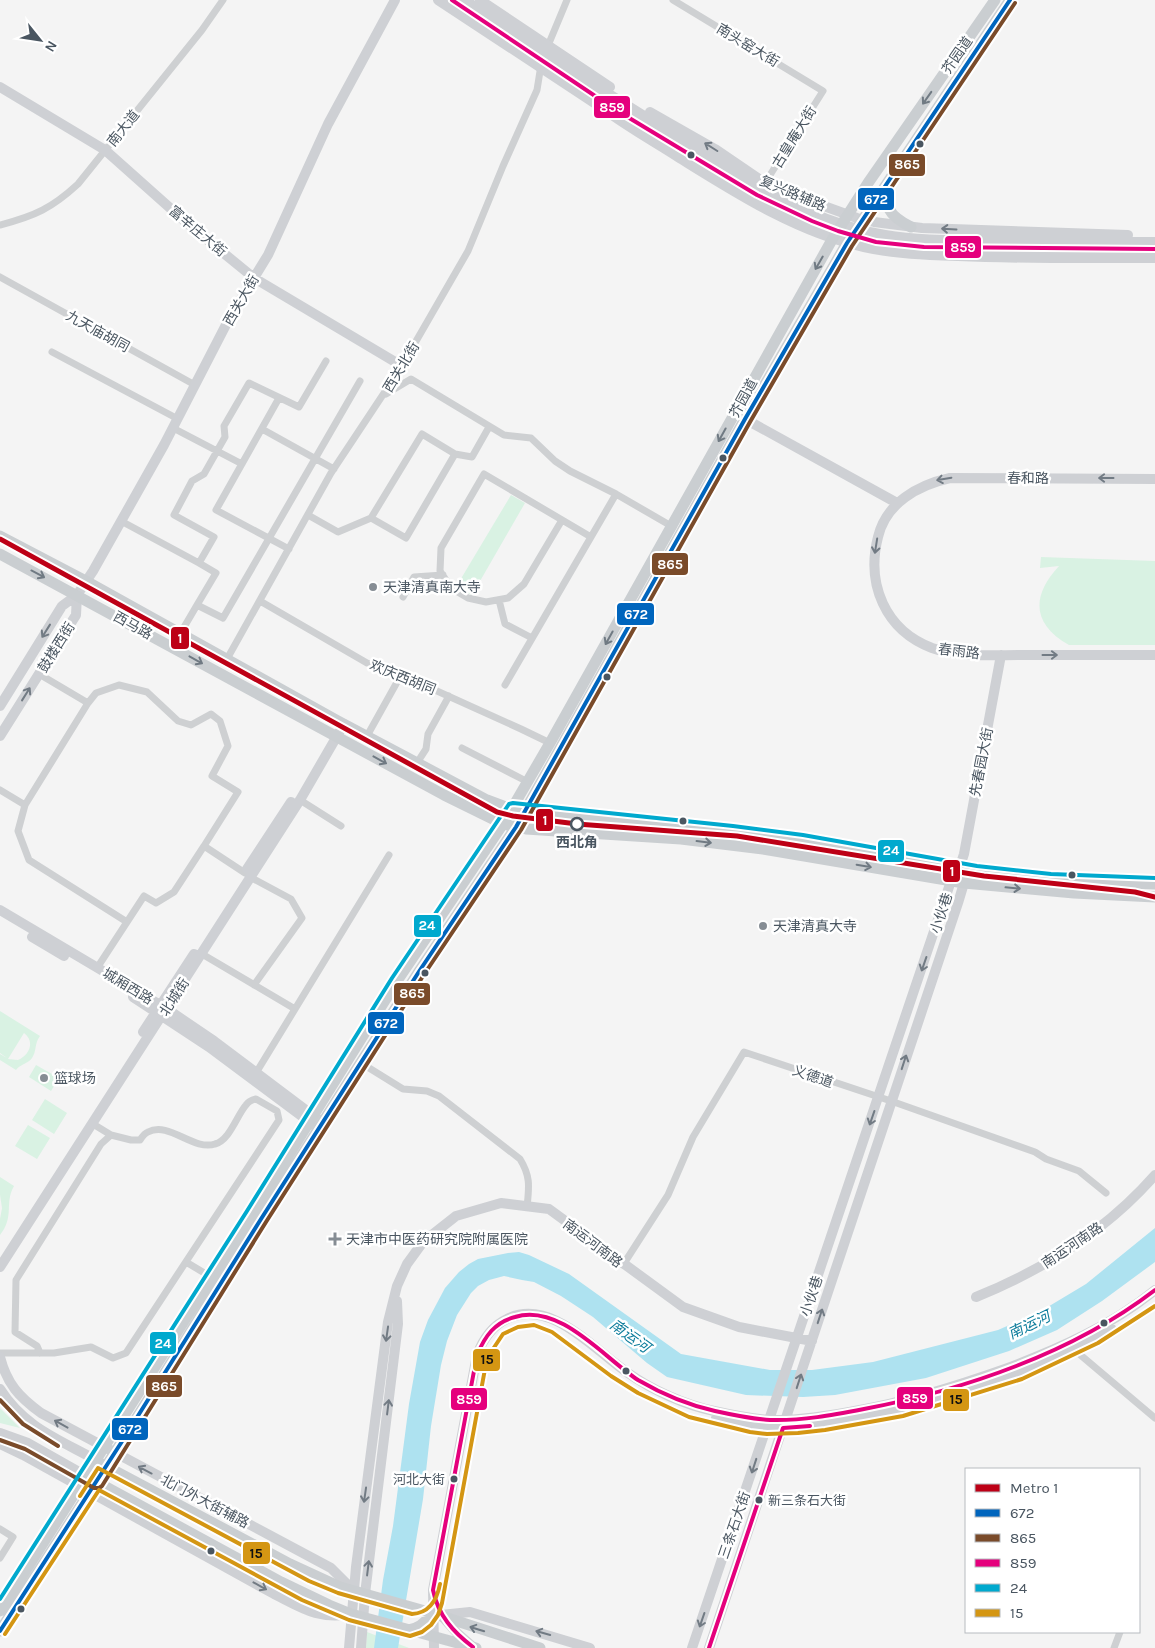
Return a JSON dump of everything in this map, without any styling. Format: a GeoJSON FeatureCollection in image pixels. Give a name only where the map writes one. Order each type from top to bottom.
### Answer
{"type":"FeatureCollection","features":[{"type":"Feature","properties":{"kind":"main road","name":"芥园道"},"geometry":{"type":"LineString","coordinates":[[0,1631],[97,1482],[261,1219],[420,970],[526,811],[840,227],[995,0]]}},
{"type":"Feature","properties":{"kind":"main road","name":"芥园道"},"geometry":{"type":"LineString","coordinates":[[0,1610],[104,1448],[396,981],[503,824],[677,529],[745,419],[854,232],[1010,0]]}},
{"type":"Feature","properties":{"kind":"main road"},"geometry":{"type":"LineString","coordinates":[[894,172],[887,194],[888,208],[896,219],[911,227]]}},
{"type":"Feature","properties":{"kind":"main road","name":"西马路"},"geometry":{"type":"LineString","coordinates":[[0,536],[86,581],[341,723],[487,800],[512,809],[802,841],[959,869],[1051,880],[1155,884]]}},
{"type":"Feature","properties":{"kind":"main road","name":"西马路"},"geometry":{"type":"LineString","coordinates":[[0,554],[444,795],[503,824],[516,827],[681,839],[763,849],[964,883],[1155,897]]}},
{"type":"Feature","properties":{"kind":"main road"},"geometry":{"type":"LineString","coordinates":[[1130,896],[1131,884]]}},
{"type":"Feature","properties":{"kind":"main road"},"geometry":{"type":"LineString","coordinates":[[96,1460],[290,1564],[340,1587],[438,1613],[540,1648]]}},
{"type":"Feature","properties":{"kind":"main road"},"geometry":{"type":"LineString","coordinates":[[97,1482],[281,1582],[361,1616],[408,1630],[437,1643],[475,1648]]}},
{"type":"Feature","properties":{"kind":"main road"},"geometry":{"type":"LineString","coordinates":[[436,1591],[438,1613]]}},
{"type":"Feature","properties":{"kind":"main road"},"geometry":{"type":"LineString","coordinates":[[408,1630],[422,1625],[438,1613]]}},
{"type":"Feature","properties":{"kind":"street","name":"南大道"},"geometry":{"type":"LineString","coordinates":[[0,225],[44,211],[63,198],[78,184],[202,30],[223,0]]}},
{"type":"Feature","properties":{"kind":"street","name":"西关大街"},"geometry":{"type":"LineString","coordinates":[[77,595],[122,521],[230,317],[268,255],[328,124],[395,0]]}},
{"type":"Feature","properties":{"kind":"street","name":"复兴路辅路"},"geometry":{"type":"LineString","coordinates":[[438,0],[644,109],[715,149],[765,183],[788,193],[840,227]]}},
{"type":"Feature","properties":{"kind":"street"},"geometry":{"type":"LineString","coordinates":[[452,0],[464,2],[544,57],[616,110],[751,191],[790,211],[854,232],[876,242],[924,247],[1155,250]]}},
{"type":"Feature","properties":{"kind":"street","name":"复兴路辅路"},"geometry":{"type":"LineString","coordinates":[[480,0],[544,57],[629,128],[767,210],[854,232],[876,250],[962,256],[1155,258]]}},
{"type":"Feature","properties":{"kind":"street","name":"西关北街"},"geometry":{"type":"LineString","coordinates":[[227,659],[334,469],[402,366],[468,251],[537,90],[544,57],[567,0]]}},
{"type":"Feature","properties":{"kind":"street","name":"南头窑大街"},"geometry":{"type":"LineString","coordinates":[[673,0],[822,91]]}},
{"type":"Feature","properties":{"kind":"street"},"geometry":{"type":"LineString","coordinates":[[544,57],[761,188],[840,227]]}},
{"type":"Feature","properties":{"kind":"street","name":"富辛庄大街"},"geometry":{"type":"LineString","coordinates":[[0,87],[105,150],[188,224],[254,278],[402,366]]}},
{"type":"Feature","properties":{"kind":"street","name":"古皇庵大街"},"geometry":{"type":"LineString","coordinates":[[765,183],[822,91]]}},
{"type":"Feature","properties":{"kind":"street"},"geometry":{"type":"LineString","coordinates":[[751,191],[759,203],[767,210]]}},
{"type":"Feature","properties":{"kind":"street","name":"复兴路辅路"},"geometry":{"type":"LineString","coordinates":[[854,232],[911,227],[985,231],[1155,235]]}},
{"type":"Feature","properties":{"kind":"street"},"geometry":{"type":"LineString","coordinates":[[985,231],[1024,241]]}},
{"type":"Feature","properties":{"kind":"street"},"geometry":{"type":"LineString","coordinates":[[854,232],[927,239],[1155,242]]}},
{"type":"Feature","properties":{"kind":"street","name":"九天庙胡同"},"geometry":{"type":"LineString","coordinates":[[0,277],[195,385]]}},
{"type":"Feature","properties":{"kind":"street"},"geometry":{"type":"LineString","coordinates":[[52,352],[242,464]]}},
{"type":"Feature","properties":{"kind":"street"},"geometry":{"type":"LineString","coordinates":[[199,563],[214,537],[174,515],[192,481],[204,474],[225,437],[224,426],[249,383],[299,407],[326,360]]}},
{"type":"Feature","properties":{"kind":"street"},"geometry":{"type":"LineString","coordinates":[[383,396],[411,379],[504,436],[532,438],[555,461],[570,471],[616,494],[677,529]]}},
{"type":"Feature","properties":{"kind":"street"},"geometry":{"type":"LineString","coordinates":[[197,605],[223,618],[360,381]]}},
{"type":"Feature","properties":{"kind":"street"},"geometry":{"type":"LineString","coordinates":[[279,398],[216,510],[289,550]]}},
{"type":"Feature","properties":{"kind":"street"},"geometry":{"type":"LineString","coordinates":[[745,419],[897,504]]}},
{"type":"Feature","properties":{"kind":"street"},"geometry":{"type":"LineString","coordinates":[[308,515],[338,532],[371,518],[422,434],[455,454],[472,457],[489,427]]}},
{"type":"Feature","properties":{"kind":"street"},"geometry":{"type":"LineString","coordinates":[[262,429],[334,469]]}},
{"type":"Feature","properties":{"kind":"street"},"geometry":{"type":"LineString","coordinates":[[371,518],[406,538],[455,454]]}},
{"type":"Feature","properties":{"kind":"street"},"geometry":{"type":"LineString","coordinates":[[562,520],[524,584],[508,598],[486,602],[468,598],[451,588],[440,570],[441,548],[484,474],[562,520],[590,537]]}},
{"type":"Feature","properties":{"kind":"street","name":"春和路"},"geometry":{"type":"LineString","coordinates":[[897,504],[906,496],[934,481],[950,478],[1155,479]]}},
{"type":"Feature","properties":{"kind":"street"},"geometry":{"type":"LineString","coordinates":[[505,685],[616,494]]}},
{"type":"Feature","properties":{"kind":"street","name":"春雨路"},"geometry":{"type":"LineString","coordinates":[[897,504],[885,518],[878,533],[875,547],[877,591],[882,605],[887,612],[903,630],[916,640],[932,648],[950,653],[1001,655],[1155,655]]}},
{"type":"Feature","properties":{"kind":"street"},"geometry":{"type":"LineString","coordinates":[[122,521],[216,572],[180,634]]}},
{"type":"Feature","properties":{"kind":"street"},"geometry":{"type":"LineString","coordinates":[[403,597],[414,577],[443,575]]}},
{"type":"Feature","properties":{"kind":"street","name":"鼓楼西街"},"geometry":{"type":"LineString","coordinates":[[0,736],[76,614],[77,595]]}},
{"type":"Feature","properties":{"kind":"street","name":"鼓楼西街"},"geometry":{"type":"LineString","coordinates":[[0,706],[62,606],[77,595]]}},
{"type":"Feature","properties":{"kind":"street"},"geometry":{"type":"LineString","coordinates":[[499,600],[505,624],[532,638]]}},
{"type":"Feature","properties":{"kind":"street","name":"欢庆西胡同"},"geometry":{"type":"LineString","coordinates":[[260,601],[367,663],[449,696],[550,744]]}},
{"type":"Feature","properties":{"kind":"street","name":"先春园大街"},"geometry":{"type":"LineString","coordinates":[[959,869],[964,854],[1001,655]]}},
{"type":"Feature","properties":{"kind":"street"},"geometry":{"type":"LineString","coordinates":[[38,674],[88,704]]}},
{"type":"Feature","properties":{"kind":"street"},"geometry":{"type":"LineString","coordinates":[[367,736],[400,675]]}},
{"type":"Feature","properties":{"kind":"street"},"geometry":{"type":"LineString","coordinates":[[97,968],[144,896],[156,903],[174,892],[238,792],[212,776],[228,746],[220,721],[211,714],[191,725],[178,721],[147,692],[119,685],[96,693],[88,704],[25,805],[18,831],[29,860],[127,922]]}},
{"type":"Feature","properties":{"kind":"street"},"geometry":{"type":"LineString","coordinates":[[417,763],[426,749],[428,734],[449,696]]}},
{"type":"Feature","properties":{"kind":"street","name":"北城街"},"geometry":{"type":"LineString","coordinates":[[0,1267],[92,1124],[341,723]]}},
{"type":"Feature","properties":{"kind":"street","name":"北城街"},"geometry":{"type":"LineString","coordinates":[[0,1256],[162,1010],[202,954],[247,875],[300,800],[334,735]]}},
{"type":"Feature","properties":{"kind":"street"},"geometry":{"type":"LineString","coordinates":[[462,748],[528,782]]}},
{"type":"Feature","properties":{"kind":"street"},"geometry":{"type":"LineString","coordinates":[[0,790],[25,805]]}},
{"type":"Feature","properties":{"kind":"street"},"geometry":{"type":"LineString","coordinates":[[300,800],[342,826]]}},
{"type":"Feature","properties":{"kind":"street"},"geometry":{"type":"LineString","coordinates":[[204,846],[247,875],[291,899],[302,918],[254,985]]}},
{"type":"Feature","properties":{"kind":"street"},"geometry":{"type":"LineString","coordinates":[[256,1073],[389,855]]}},
{"type":"Feature","properties":{"kind":"street","name":"小伙巷"},"geometry":{"type":"LineString","coordinates":[[775,1401],[951,881],[959,869]]}},
{"type":"Feature","properties":{"kind":"street","name":"小伙巷"},"geometry":{"type":"LineString","coordinates":[[792,1400],[964,883],[959,869]]}},
{"type":"Feature","properties":{"kind":"street","name":"城厢西路"},"geometry":{"type":"LineString","coordinates":[[0,910],[97,968],[162,1010],[322,1126]]}},
{"type":"Feature","properties":{"kind":"street","name":"城厢西路"},"geometry":{"type":"LineString","coordinates":[[0,918],[214,1041],[311,1119]]}},
{"type":"Feature","properties":{"kind":"street"},"geometry":{"type":"LineString","coordinates":[[202,954],[295,1010]]}},
{"type":"Feature","properties":{"kind":"street","name":"义德道"},"geometry":{"type":"LineString","coordinates":[[623,1265],[668,1195],[693,1137],[744,1052],[1035,1152],[1046,1159],[1079,1171],[1106,1193]]}},
{"type":"Feature","properties":{"kind":"street"},"geometry":{"type":"LineString","coordinates":[[361,1063],[403,1089],[426,1091],[439,1096],[520,1159],[527,1170],[530,1183],[528,1207]]}},
{"type":"Feature","properties":{"kind":"street"},"geometry":{"type":"LineString","coordinates":[[0,1354],[54,1353],[91,1347],[113,1358],[126,1353],[279,1120],[277,1112],[256,1099],[247,1103],[229,1133],[217,1144],[201,1145],[179,1135],[161,1130],[149,1131],[140,1140],[131,1140],[111,1135],[92,1124]]}},
{"type":"Feature","properties":{"kind":"street"},"geometry":{"type":"LineString","coordinates":[[40,1353],[37,1346],[15,1332],[16,1280],[101,1144],[111,1135]]}},
{"type":"Feature","properties":{"kind":"street","name":"南运河南路"},"geometry":{"type":"LineString","coordinates":[[976,1297],[1046,1265],[1084,1240],[1122,1209],[1155,1175]]}},
{"type":"Feature","properties":{"kind":"street","name":"南运河南路"},"geometry":{"type":"LineString","coordinates":[[361,1648],[361,1616],[353,1590],[388,1322],[397,1286],[407,1264],[423,1242],[456,1216],[500,1203],[549,1210],[683,1307],[739,1327],[812,1340]]}},
{"type":"Feature","properties":{"kind":"street"},"geometry":{"type":"LineString","coordinates":[[186,1262],[211,1277]]}},
{"type":"Feature","properties":{"kind":"street","name":"南运河南路"},"geometry":{"type":"LineString","coordinates":[[349,1648],[370,1596],[398,1324],[397,1286]]}},
{"type":"Feature","properties":{"kind":"street"},"geometry":{"type":"LineString","coordinates":[[1071,1346],[1155,1290]]}},
{"type":"Feature","properties":{"kind":"street"},"geometry":{"type":"LineString","coordinates":[[414,1608],[427,1603],[436,1591],[481,1356],[492,1337],[507,1324],[526,1319],[544,1322],[564,1332],[615,1371],[641,1388],[692,1411],[712,1417],[768,1424],[785,1424],[901,1402],[953,1388],[1071,1346],[1125,1320],[1155,1298]]}},
{"type":"Feature","properties":{"kind":"street"},"geometry":{"type":"LineString","coordinates":[[1071,1346],[1155,1418]]}},
{"type":"Feature","properties":{"kind":"street","name":"北门外大街辅路"},"geometry":{"type":"LineString","coordinates":[[0,1357],[8,1379],[25,1402],[41,1413],[331,1568],[353,1590]]}},
{"type":"Feature","properties":{"kind":"street"},"geometry":{"type":"LineString","coordinates":[[0,1389],[10,1404],[25,1419],[96,1460]]}},
{"type":"Feature","properties":{"kind":"street","name":"三条石大街"},"geometry":{"type":"LineString","coordinates":[[709,1648],[792,1400]]}},
{"type":"Feature","properties":{"kind":"street","name":"三条石大街"},"geometry":{"type":"LineString","coordinates":[[692,1648],[775,1401]]}},
{"type":"Feature","properties":{"kind":"street"},"geometry":{"type":"LineString","coordinates":[[0,1433],[28,1443],[83,1481],[90,1492],[307,1610],[323,1616],[361,1616]]}},
{"type":"Feature","properties":{"kind":"street"},"geometry":{"type":"LineString","coordinates":[[0,1444],[83,1481],[97,1482]]}},
{"type":"Feature","properties":{"kind":"street"},"geometry":{"type":"LineString","coordinates":[[0,1530],[13,1537],[0,1558]]}},
{"type":"Feature","properties":{"kind":"street"},"geometry":{"type":"LineString","coordinates":[[438,1613],[470,1612],[590,1648]]}},
{"type":"Feature","properties":{"kind":"street"},"geometry":{"type":"LineString","coordinates":[[438,1613],[437,1643],[449,1648]]}},
{"type":"Feature","properties":{"kind":"street"},"geometry":{"type":"LineString","coordinates":[[438,1613],[462,1639],[475,1648]]}},
{"type":"Feature","properties":{"kind":"street"},"geometry":{"type":"LineString","coordinates":[[1114,1648],[1120,1633]]}},
{"type":"Feature","properties":{"kind":"green space"},"geometry":{"type":"Polygon","coordinates":[[[511,495],[525,503],[472,595],[456,587],[511,495]]]}},
{"type":"Feature","properties":{"kind":"green space"},"geometry":{"type":"Polygon","coordinates":[[[1041,557],[1155,561],[1155,645],[1069,645],[1057,637],[1042,619],[1040,599],[1050,577],[1059,566],[1040,568],[1041,557]]]}},
{"type":"Feature","properties":{"kind":"green space"},"geometry":{"type":"Polygon","coordinates":[[[0,1011],[40,1036],[32,1058],[16,1070],[0,1060],[0,1054],[7,1058],[0,1053],[0,1011]],[[24,1033],[8,1059],[18,1060],[26,1055],[30,1048],[27,1036],[24,1033]]]}},
{"type":"Feature","properties":{"kind":"green space","name":"篮球场"},"geometry":{"type":"Polygon","coordinates":[[[36,1065],[59,1078],[51,1091],[29,1077],[36,1065]]]}},
{"type":"Feature","properties":{"kind":"green space"},"geometry":{"type":"Polygon","coordinates":[[[45,1099],[67,1113],[54,1134],[32,1120],[45,1099]]]}},
{"type":"Feature","properties":{"kind":"green space"},"geometry":{"type":"Polygon","coordinates":[[[28,1125],[50,1138],[37,1159],[15,1146],[28,1125]]]}},
{"type":"Feature","properties":{"kind":"green space"},"geometry":{"type":"Polygon","coordinates":[[[0,1177],[14,1186],[11,1192],[7,1222],[0,1235],[2,1208],[0,1177]]]}},
{"type":"Feature","properties":{"kind":"green space"},"geometry":{"type":"Polygon","coordinates":[[[0,1408],[20,1428],[0,1423],[0,1408]]]}},
{"type":"Feature","properties":{"kind":"green space"},"geometry":{"type":"Polygon","coordinates":[[[367,1632],[409,1648],[366,1648],[367,1632]]]}},
{"type":"Feature","properties":{"kind":"water","name":"南运河"},"geometry":{"type":"Polygon","coordinates":[[[1155,1228],[1155,1262],[1102,1301],[1057,1330],[1009,1351],[926,1378],[835,1395],[803,1397],[746,1395],[667,1377],[647,1363],[593,1317],[561,1296],[534,1282],[504,1276],[489,1280],[478,1286],[471,1293],[457,1315],[447,1341],[441,1365],[431,1426],[423,1499],[398,1648],[374,1648],[409,1404],[420,1342],[428,1320],[445,1288],[459,1272],[478,1259],[519,1252],[529,1255],[569,1274],[681,1354],[770,1370],[812,1370],[873,1362],[998,1330],[1041,1311],[1086,1284],[1155,1228]]]}},
{"type":"Feature","properties":{"kind":"metro line","name":"1"},"geometry":{"type":"LineString","coordinates":[[0,539],[497,812],[513,816],[577,824],[737,836],[984,876],[1135,892],[1155,897]]}},
{"type":"Feature","properties":{"kind":"transit line","name":"859"},"geometry":{"type":"LineString","coordinates":[[452,0],[616,110],[757,195],[838,231],[876,242],[924,247],[1155,249]]}},
{"type":"Feature","properties":{"kind":"transit line","name":"672"},"geometry":{"type":"LineString","coordinates":[[0,1631],[420,970],[516,827],[745,419],[847,243],[1010,0]]}},
{"type":"Feature","properties":{"kind":"transit line","name":"865"},"geometry":{"type":"LineString","coordinates":[[0,1440],[25,1449],[94,1488],[102,1486],[266,1222],[425,973],[521,830],[750,422],[852,246],[1015,3]]}},
{"type":"Feature","properties":{"kind":"transit line","name":"24"},"geometry":{"type":"LineString","coordinates":[[0,1599],[247,1211],[392,978],[509,804],[733,826],[803,835],[977,866],[1051,874],[1155,878]]}},
{"type":"Feature","properties":{"kind":"transit line","name":"859"},"geometry":{"type":"LineString","coordinates":[[473,1647],[447,1622],[435,1599],[433,1590],[477,1355],[487,1336],[502,1322],[515,1317],[532,1315],[548,1318],[565,1325],[581,1335],[638,1380],[675,1398],[705,1409],[742,1417],[794,1420],[902,1401],[978,1380],[1016,1366],[1089,1332],[1155,1290]]}},
{"type":"Feature","properties":{"kind":"transit line","name":"15"},"geometry":{"type":"LineString","coordinates":[[5,1634],[99,1490],[302,1600],[349,1620],[410,1636],[422,1632],[431,1625],[438,1615],[442,1603],[487,1358],[503,1334],[518,1327],[534,1325],[552,1332],[611,1376],[638,1393],[689,1417],[750,1432],[767,1434],[798,1433],[903,1416],[1022,1379],[1098,1343],[1155,1306]]}},
{"type":"Feature","properties":{"kind":"transit line","name":"865"},"geometry":{"type":"LineString","coordinates":[[0,1400],[23,1424],[58,1446]]}},
{"type":"Feature","properties":{"kind":"transit line","name":"859"},"geometry":{"type":"LineString","coordinates":[[709,1648],[783,1428],[810,1426]]}},
{"type":"Feature","properties":{"kind":"transit line","name":"15"},"geometry":{"type":"LineString","coordinates":[[80,1496],[98,1468],[309,1581],[338,1593],[412,1614],[424,1611],[432,1605],[440,1584]]}},
{"type":"Feature","properties":{"kind":"place","name":"天津清真南大寺"},"geometry":{"type":"Point","coordinates":[373,587]}},
{"type":"Feature","properties":{"kind":"place","name":"西北角"},"geometry":{"type":"Point","coordinates":[577,824]}},
{"type":"Feature","properties":{"kind":"place","name":"天津清真大寺"},"geometry":{"type":"Point","coordinates":[763,926]}},
{"type":"Feature","properties":{"kind":"place","name":"篮球场"},"geometry":{"type":"Point","coordinates":[44,1078]}},
{"type":"Feature","properties":{"kind":"place","name":"天津市中医药研究院附属医院"},"geometry":{"type":"Point","coordinates":[335,1239]}},
{"type":"Feature","properties":{"kind":"place","name":"河北大街"},"geometry":{"type":"Point","coordinates":[454,1479]}},
{"type":"Feature","properties":{"kind":"place","name":"新三条石大街"},"geometry":{"type":"Point","coordinates":[759,1500]}}]}
